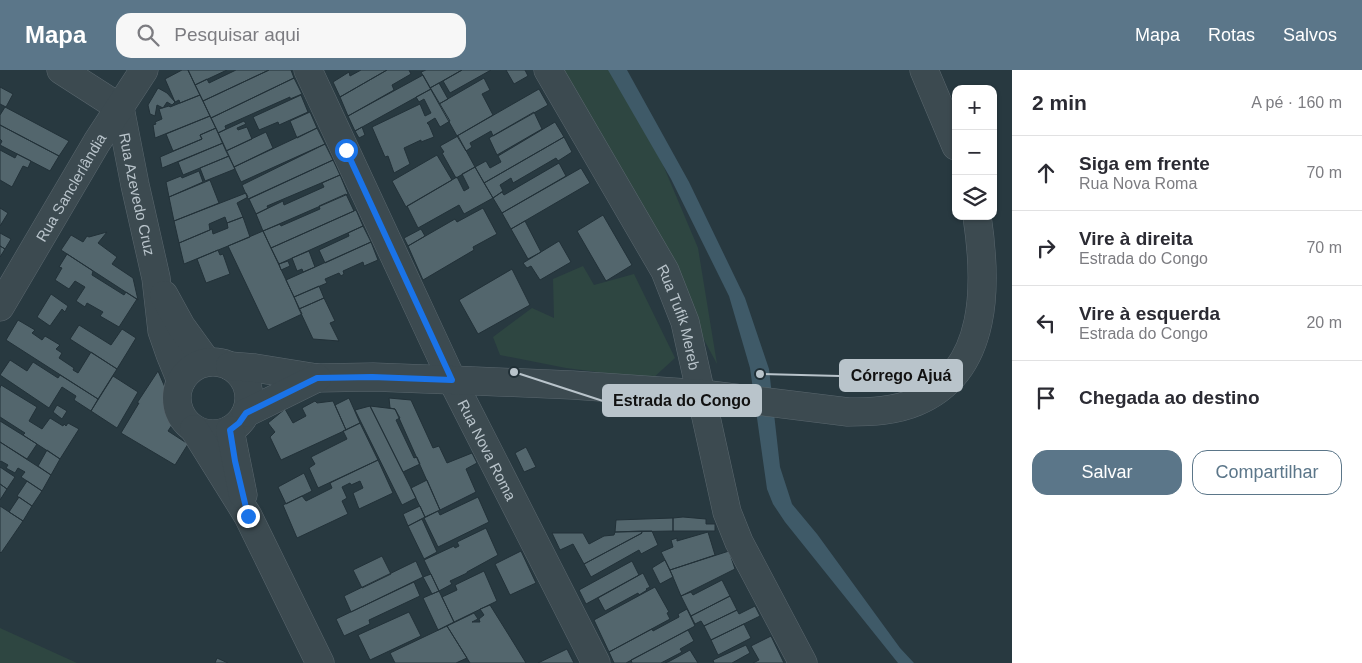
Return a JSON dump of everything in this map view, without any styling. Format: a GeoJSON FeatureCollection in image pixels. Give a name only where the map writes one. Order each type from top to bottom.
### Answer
{"type":"FeatureCollection","features":[{"type":"Feature","properties":{"kind":"street"},"geometry":{"type":"LineString","coordinates":[[61,70],[120,108]]}},
{"type":"Feature","properties":{"kind":"street","name":"Rua Sanclerlândia"},"geometry":{"type":"LineString","coordinates":[[0,307],[97,142],[144,70]]}},
{"type":"Feature","properties":{"kind":"street","name":"Rua Nova Roma"},"geometry":{"type":"LineString","coordinates":[[308,70],[452,380],[596,663]]}},
{"type":"Feature","properties":{"kind":"street","name":"Rua Tufik Mereb"},"geometry":{"type":"LineString","coordinates":[[548,70],[665,270],[715,396],[718,477],[727,512],[742,550],[802,663]]}},
{"type":"Feature","properties":{"kind":"street"},"geometry":{"type":"LineString","coordinates":[[924,70],[952,136]]}},
{"type":"Feature","properties":{"kind":"street","name":"Rua Azevedo Cruz"},"geometry":{"type":"LineString","coordinates":[[120,108],[156,278],[162,331],[181,381]]}},
{"type":"Feature","properties":{"kind":"street"},"geometry":{"type":"LineString","coordinates":[[320,663],[248,516],[194,429],[186,422],[179,411],[177,400],[178,388],[181,381],[192,369],[218,364],[317,378],[372,377],[572,385],[715,396],[848,412],[892,409],[916,402],[938,390],[955,373],[967,355],[980,312],[983,277],[976,220]]}},
{"type":"Feature","properties":{"kind":"street","name":"Rua Azevedo Cruz"},"geometry":{"type":"LineString","coordinates":[[156,278],[181,326],[218,364]]}},
{"type":"Feature","properties":{"kind":"street"},"geometry":{"type":"LineString","coordinates":[[218,364],[239,372],[249,391],[249,402],[238,422],[235,461],[248,516]]}},
{"type":"Feature","properties":{"kind":"street"},"geometry":{"type":"LineString","coordinates":[[194,429],[206,434],[218,434],[317,378]]}},
{"type":"Feature","properties":{"kind":"green space"},"geometry":{"type":"Polygon","coordinates":[[[560,70],[623,70],[698,248],[717,364],[560,70]]]}},
{"type":"Feature","properties":{"kind":"green space"},"geometry":{"type":"Polygon","coordinates":[[[583,266],[594,285],[634,274],[675,358],[652,379],[566,368],[500,355],[493,337],[532,308],[554,318],[553,279],[583,266]]]}},
{"type":"Feature","properties":{"kind":"green space"},"geometry":{"type":"Polygon","coordinates":[[[0,628],[77,663],[0,663],[0,628]]]}},
{"type":"Feature","properties":{"kind":"water"},"geometry":{"type":"Polygon","coordinates":[[[608,70],[627,70],[689,182],[745,298],[769,369],[780,467],[792,504],[817,534],[900,648],[914,663],[898,663],[785,522],[773,504],[767,489],[750,368],[729,296],[671,179],[608,70]]]}},
{"type":"Feature","properties":{"kind":"building"},"geometry":{"type":"Polygon","coordinates":[[[182,70],[188,70],[200,95],[180,103],[179,100],[175,102],[165,79],[182,70]]]}},
{"type":"Feature","properties":{"kind":"building"},"geometry":{"type":"Polygon","coordinates":[[[188,70],[227,70],[195,85],[188,70]]]}},
{"type":"Feature","properties":{"kind":"building"},"geometry":{"type":"Polygon","coordinates":[[[236,70],[269,70],[203,101],[195,85],[207,79],[209,83],[236,70]]]}},
{"type":"Feature","properties":{"kind":"building"},"geometry":{"type":"Polygon","coordinates":[[[269,70],[291,70],[294,78],[211,118],[203,101],[269,70]]]}},
{"type":"Feature","properties":{"kind":"building"},"geometry":{"type":"Polygon","coordinates":[[[361,70],[387,70],[340,97],[333,82],[349,72],[350,76],[361,70]]]}},
{"type":"Feature","properties":{"kind":"building"},"geometry":{"type":"Polygon","coordinates":[[[387,70],[409,70],[411,74],[392,85],[394,90],[348,116],[340,97],[387,70]]]}},
{"type":"Feature","properties":{"kind":"building"},"geometry":{"type":"Polygon","coordinates":[[[426,70],[462,70],[430,88],[421,72],[426,70]]]}},
{"type":"Feature","properties":{"kind":"building"},"geometry":{"type":"Polygon","coordinates":[[[462,70],[491,70],[450,93],[443,81],[462,70]]]}},
{"type":"Feature","properties":{"kind":"building"},"geometry":{"type":"Polygon","coordinates":[[[506,70],[525,70],[528,76],[514,84],[506,70]]]}},
{"type":"Feature","properties":{"kind":"building"},"geometry":{"type":"Polygon","coordinates":[[[423,75],[431,89],[355,131],[348,116],[423,75]]]}},
{"type":"Feature","properties":{"kind":"building"},"geometry":{"type":"Polygon","coordinates":[[[294,78],[302,94],[290,99],[290,97],[225,126],[226,129],[218,133],[211,118],[294,78]]]}},
{"type":"Feature","properties":{"kind":"building"},"geometry":{"type":"Polygon","coordinates":[[[484,78],[490,90],[482,94],[493,115],[457,136],[439,104],[484,78]]]}},
{"type":"Feature","properties":{"kind":"building"},"geometry":{"type":"Polygon","coordinates":[[[439,83],[448,99],[439,104],[430,88],[439,83]]]}},
{"type":"Feature","properties":{"kind":"building"},"geometry":{"type":"Polygon","coordinates":[[[0,87],[13,94],[6,107],[0,104],[0,87]]]}},
{"type":"Feature","properties":{"kind":"building"},"geometry":{"type":"Polygon","coordinates":[[[158,88],[167,93],[175,102],[172,105],[167,102],[163,108],[157,105],[155,116],[150,114],[148,105],[158,88]]]}},
{"type":"Feature","properties":{"kind":"building"},"geometry":{"type":"Polygon","coordinates":[[[431,89],[450,121],[440,127],[435,118],[427,123],[434,137],[421,142],[421,140],[404,148],[410,164],[394,173],[388,156],[385,157],[372,127],[420,104],[425,116],[431,113],[424,99],[419,102],[416,97],[431,89]]]}},
{"type":"Feature","properties":{"kind":"building"},"geometry":{"type":"Polygon","coordinates":[[[539,89],[548,105],[493,136],[491,131],[470,143],[472,147],[466,151],[457,136],[539,89]]]}},
{"type":"Feature","properties":{"kind":"building"},"geometry":{"type":"Polygon","coordinates":[[[200,95],[210,116],[155,138],[153,125],[162,119],[159,109],[170,107],[200,95]]]}},
{"type":"Feature","properties":{"kind":"building"},"geometry":{"type":"Polygon","coordinates":[[[301,95],[308,112],[279,125],[278,122],[259,130],[253,117],[301,95]]]}},
{"type":"Feature","properties":{"kind":"building"},"geometry":{"type":"Polygon","coordinates":[[[5,107],[69,141],[59,156],[0,125],[0,115],[5,107]]]}},
{"type":"Feature","properties":{"kind":"building"},"geometry":{"type":"Polygon","coordinates":[[[310,112],[317,128],[297,138],[290,121],[310,112]]]}},
{"type":"Feature","properties":{"kind":"building"},"geometry":{"type":"Polygon","coordinates":[[[534,112],[542,129],[497,155],[489,138],[534,112]]]}},
{"type":"Feature","properties":{"kind":"building"},"geometry":{"type":"Polygon","coordinates":[[[210,116],[216,128],[200,135],[202,139],[173,151],[166,134],[210,116]]]}},
{"type":"Feature","properties":{"kind":"building"},"geometry":{"type":"Polygon","coordinates":[[[244,121],[246,124],[237,128],[238,130],[247,127],[252,139],[226,151],[218,133],[244,121]]]}},
{"type":"Feature","properties":{"kind":"building"},"geometry":{"type":"Polygon","coordinates":[[[555,122],[564,137],[484,183],[475,167],[486,161],[490,168],[501,162],[498,156],[555,122]]]}},
{"type":"Feature","properties":{"kind":"building"},"geometry":{"type":"Polygon","coordinates":[[[0,125],[59,156],[50,171],[0,145],[2,141],[0,139],[0,125]]]}},
{"type":"Feature","properties":{"kind":"building"},"geometry":{"type":"Polygon","coordinates":[[[362,127],[365,135],[359,138],[355,131],[362,127]]]}},
{"type":"Feature","properties":{"kind":"building"},"geometry":{"type":"Polygon","coordinates":[[[216,128],[223,143],[162,168],[160,157],[202,139],[200,135],[216,128]]]}},
{"type":"Feature","properties":{"kind":"building"},"geometry":{"type":"Polygon","coordinates":[[[317,128],[325,144],[241,182],[234,167],[317,128]]]}},
{"type":"Feature","properties":{"kind":"building"},"geometry":{"type":"Polygon","coordinates":[[[266,132],[273,148],[234,167],[226,151],[266,132]]]}},
{"type":"Feature","properties":{"kind":"building"},"geometry":{"type":"Polygon","coordinates":[[[458,136],[475,167],[456,178],[440,146],[458,136]]]}},
{"type":"Feature","properties":{"kind":"building"},"geometry":{"type":"Polygon","coordinates":[[[564,137],[572,152],[558,161],[556,158],[513,183],[511,178],[500,185],[503,191],[493,198],[484,183],[564,137]]]}},
{"type":"Feature","properties":{"kind":"building"},"geometry":{"type":"Polygon","coordinates":[[[223,143],[229,156],[183,175],[178,162],[223,143]]]}},
{"type":"Feature","properties":{"kind":"building"},"geometry":{"type":"Polygon","coordinates":[[[325,144],[333,160],[248,199],[242,185],[325,144]]]}},
{"type":"Feature","properties":{"kind":"building"},"geometry":{"type":"Polygon","coordinates":[[[0,150],[15,158],[17,154],[31,161],[28,168],[23,166],[12,187],[0,180],[0,150]]]}},
{"type":"Feature","properties":{"kind":"building"},"geometry":{"type":"Polygon","coordinates":[[[437,155],[452,180],[406,207],[392,181],[437,155]]]}},
{"type":"Feature","properties":{"kind":"building"},"geometry":{"type":"Polygon","coordinates":[[[229,156],[235,169],[205,181],[200,168],[229,156]]]}},
{"type":"Feature","properties":{"kind":"building"},"geometry":{"type":"Polygon","coordinates":[[[333,160],[340,175],[267,206],[268,208],[256,214],[249,199],[333,160]]]}},
{"type":"Feature","properties":{"kind":"building"},"geometry":{"type":"Polygon","coordinates":[[[559,163],[566,176],[502,213],[493,198],[502,192],[504,195],[559,163]]]}},
{"type":"Feature","properties":{"kind":"building"},"geometry":{"type":"Polygon","coordinates":[[[475,167],[493,198],[464,214],[459,205],[418,228],[407,206],[457,177],[464,191],[469,188],[462,174],[475,167]]]}},
{"type":"Feature","properties":{"kind":"building"},"geometry":{"type":"Polygon","coordinates":[[[581,168],[590,183],[511,229],[502,213],[581,168]]]}},
{"type":"Feature","properties":{"kind":"building"},"geometry":{"type":"Polygon","coordinates":[[[199,171],[203,182],[169,197],[166,182],[199,171]]]}},
{"type":"Feature","properties":{"kind":"building"},"geometry":{"type":"Polygon","coordinates":[[[340,175],[348,194],[263,231],[256,214],[283,201],[284,205],[324,187],[322,183],[340,175]]]}},
{"type":"Feature","properties":{"kind":"building"},"geometry":{"type":"Polygon","coordinates":[[[210,180],[219,203],[174,221],[169,197],[210,180]]]}},
{"type":"Feature","properties":{"kind":"building"},"geometry":{"type":"Polygon","coordinates":[[[246,193],[248,197],[237,203],[243,217],[227,223],[225,217],[209,224],[210,230],[179,243],[174,221],[246,193]]]}},
{"type":"Feature","properties":{"kind":"building"},"geometry":{"type":"Polygon","coordinates":[[[346,194],[354,211],[271,248],[263,231],[280,224],[281,226],[320,209],[319,206],[346,194]]]}},
{"type":"Feature","properties":{"kind":"building"},"geometry":{"type":"Polygon","coordinates":[[[0,208],[8,213],[0,226],[0,208]]]}},
{"type":"Feature","properties":{"kind":"building"},"geometry":{"type":"Polygon","coordinates":[[[483,208],[497,234],[473,247],[474,250],[423,280],[408,246],[455,219],[457,222],[483,208]]]}},
{"type":"Feature","properties":{"kind":"building"},"geometry":{"type":"Polygon","coordinates":[[[356,210],[363,226],[279,264],[271,248],[356,210]]]}},
{"type":"Feature","properties":{"kind":"building"},"geometry":{"type":"Polygon","coordinates":[[[603,215],[632,265],[606,281],[577,231],[603,215]]]}},
{"type":"Feature","properties":{"kind":"building"},"geometry":{"type":"Polygon","coordinates":[[[243,217],[250,237],[184,264],[179,243],[212,229],[213,234],[228,228],[227,223],[243,217]]]}},
{"type":"Feature","properties":{"kind":"building"},"geometry":{"type":"Polygon","coordinates":[[[525,221],[541,252],[528,259],[511,229],[525,221]]]}},
{"type":"Feature","properties":{"kind":"building"},"geometry":{"type":"Polygon","coordinates":[[[363,226],[371,242],[325,263],[319,250],[349,236],[348,233],[363,226]]]}},
{"type":"Feature","properties":{"kind":"building"},"geometry":{"type":"Polygon","coordinates":[[[421,229],[425,236],[408,246],[404,238],[421,229]]]}},
{"type":"Feature","properties":{"kind":"building"},"geometry":{"type":"Polygon","coordinates":[[[263,231],[302,314],[268,330],[228,246],[263,231]]]}},
{"type":"Feature","properties":{"kind":"building"},"geometry":{"type":"Polygon","coordinates":[[[107,232],[98,243],[117,257],[112,264],[133,278],[138,300],[61,250],[71,235],[83,242],[87,236],[107,232]]]}},
{"type":"Feature","properties":{"kind":"building"},"geometry":{"type":"Polygon","coordinates":[[[0,233],[11,239],[5,249],[0,246],[0,233]]]}},
{"type":"Feature","properties":{"kind":"building"},"geometry":{"type":"Polygon","coordinates":[[[559,241],[571,262],[540,280],[531,266],[527,268],[523,263],[559,241]]]}},
{"type":"Feature","properties":{"kind":"building"},"geometry":{"type":"Polygon","coordinates":[[[371,242],[378,260],[364,266],[363,262],[343,271],[344,274],[341,276],[339,273],[325,279],[327,283],[294,297],[286,280],[371,242]]]}},
{"type":"Feature","properties":{"kind":"building"},"geometry":{"type":"Polygon","coordinates":[[[0,246],[5,249],[0,257],[0,246]]]}},
{"type":"Feature","properties":{"kind":"building"},"geometry":{"type":"Polygon","coordinates":[[[218,250],[220,255],[223,254],[230,274],[206,283],[197,259],[218,250]]]}},
{"type":"Feature","properties":{"kind":"building"},"geometry":{"type":"Polygon","coordinates":[[[309,251],[315,267],[303,272],[302,269],[297,271],[292,258],[309,251]]]}},
{"type":"Feature","properties":{"kind":"building"},"geometry":{"type":"Polygon","coordinates":[[[67,254],[93,271],[92,275],[124,295],[126,292],[137,299],[119,327],[100,316],[103,312],[87,303],[85,307],[76,301],[85,287],[75,281],[69,289],[55,280],[62,268],[59,267],[67,254]]]}},
{"type":"Feature","properties":{"kind":"building"},"geometry":{"type":"Polygon","coordinates":[[[288,261],[290,266],[281,270],[279,264],[288,261]]]}},
{"type":"Feature","properties":{"kind":"building"},"geometry":{"type":"Polygon","coordinates":[[[512,269],[530,305],[478,334],[459,300],[512,269]]]}},
{"type":"Feature","properties":{"kind":"building"},"geometry":{"type":"Polygon","coordinates":[[[319,286],[324,298],[299,309],[294,297],[319,286]]]}},
{"type":"Feature","properties":{"kind":"building"},"geometry":{"type":"Polygon","coordinates":[[[51,294],[68,306],[65,312],[62,309],[50,326],[37,317],[51,294]]]}},
{"type":"Feature","properties":{"kind":"building"},"geometry":{"type":"Polygon","coordinates":[[[324,298],[335,321],[330,323],[339,341],[313,339],[299,309],[324,298]]]}},
{"type":"Feature","properties":{"kind":"building"},"geometry":{"type":"Polygon","coordinates":[[[18,320],[35,330],[32,333],[42,340],[45,336],[60,345],[56,349],[62,353],[59,358],[78,373],[91,352],[117,369],[98,399],[6,340],[18,320]]]}},
{"type":"Feature","properties":{"kind":"building"},"geometry":{"type":"Polygon","coordinates":[[[79,325],[111,345],[122,329],[136,338],[117,369],[70,339],[79,325]]]}},
{"type":"Feature","properties":{"kind":"building"},"geometry":{"type":"Polygon","coordinates":[[[10,360],[27,371],[33,362],[58,378],[60,375],[98,399],[91,411],[74,400],[76,396],[62,387],[49,408],[0,375],[10,360]]]}},
{"type":"Feature","properties":{"kind":"building"},"geometry":{"type":"Polygon","coordinates":[[[158,371],[173,406],[165,413],[176,419],[168,431],[188,444],[175,465],[121,433],[139,403],[137,403],[158,371]]]}},
{"type":"Feature","properties":{"kind":"building"},"geometry":{"type":"Polygon","coordinates":[[[113,376],[138,392],[117,428],[91,411],[113,376]]]}},
{"type":"Feature","properties":{"kind":"building"},"geometry":{"type":"Polygon","coordinates":[[[1,385],[37,407],[29,421],[42,429],[50,418],[63,426],[64,424],[66,426],[68,423],[79,429],[60,459],[23,435],[25,433],[0,417],[1,385]]]}},
{"type":"Feature","properties":{"kind":"building"},"geometry":{"type":"Polygon","coordinates":[[[349,398],[360,423],[346,430],[335,405],[349,398]]]}},
{"type":"Feature","properties":{"kind":"building"},"geometry":{"type":"Polygon","coordinates":[[[389,398],[411,400],[433,448],[439,446],[447,463],[472,453],[477,463],[466,469],[476,492],[440,510],[395,409],[390,408],[389,398]]]}},
{"type":"Feature","properties":{"kind":"building"},"geometry":{"type":"Polygon","coordinates":[[[315,401],[317,403],[333,401],[346,430],[281,460],[270,437],[275,432],[268,423],[285,409],[293,423],[306,416],[302,408],[315,401]]]}},
{"type":"Feature","properties":{"kind":"building"},"geometry":{"type":"Polygon","coordinates":[[[57,405],[67,411],[62,419],[53,412],[57,405]]]}},
{"type":"Feature","properties":{"kind":"building"},"geometry":{"type":"Polygon","coordinates":[[[370,406],[416,498],[402,505],[355,410],[370,406]]]}},
{"type":"Feature","properties":{"kind":"building"},"geometry":{"type":"Polygon","coordinates":[[[370,406],[395,409],[400,418],[396,420],[414,458],[417,457],[420,464],[403,472],[370,406]]]}},
{"type":"Feature","properties":{"kind":"building"},"geometry":{"type":"Polygon","coordinates":[[[0,421],[37,444],[27,459],[0,442],[0,421]]]}},
{"type":"Feature","properties":{"kind":"building"},"geometry":{"type":"Polygon","coordinates":[[[360,423],[378,460],[318,488],[309,468],[315,464],[311,457],[347,439],[343,431],[360,423]]]}},
{"type":"Feature","properties":{"kind":"building"},"geometry":{"type":"Polygon","coordinates":[[[0,442],[51,475],[42,491],[21,477],[25,472],[18,468],[15,473],[6,468],[8,465],[0,462],[0,442]]]}},
{"type":"Feature","properties":{"kind":"building"},"geometry":{"type":"Polygon","coordinates":[[[526,447],[536,467],[524,472],[515,453],[526,447]]]}},
{"type":"Feature","properties":{"kind":"building"},"geometry":{"type":"Polygon","coordinates":[[[47,450],[60,459],[51,475],[38,466],[47,450]]]}},
{"type":"Feature","properties":{"kind":"building"},"geometry":{"type":"Polygon","coordinates":[[[378,460],[393,493],[359,509],[353,493],[363,488],[360,481],[351,485],[350,483],[342,487],[347,498],[342,501],[348,514],[297,538],[283,505],[302,496],[306,501],[332,488],[330,483],[378,460]]]}},
{"type":"Feature","properties":{"kind":"building"},"geometry":{"type":"Polygon","coordinates":[[[0,467],[15,477],[7,489],[0,484],[0,467]]]}},
{"type":"Feature","properties":{"kind":"building"},"geometry":{"type":"Polygon","coordinates":[[[304,473],[312,491],[286,504],[278,487],[304,473]]]}},
{"type":"Feature","properties":{"kind":"building"},"geometry":{"type":"Polygon","coordinates":[[[427,480],[440,510],[425,517],[411,488],[427,480]]]}},
{"type":"Feature","properties":{"kind":"building"},"geometry":{"type":"Polygon","coordinates":[[[27,481],[42,491],[32,506],[17,496],[27,481]]]}},
{"type":"Feature","properties":{"kind":"building"},"geometry":{"type":"Polygon","coordinates":[[[0,484],[7,489],[0,500],[0,484]]]}},
{"type":"Feature","properties":{"kind":"building"},"geometry":{"type":"Polygon","coordinates":[[[19,497],[32,506],[23,521],[9,512],[19,497]]]}},
{"type":"Feature","properties":{"kind":"building"},"geometry":{"type":"Polygon","coordinates":[[[478,497],[489,522],[438,547],[424,518],[438,511],[440,515],[478,497]]]}},
{"type":"Feature","properties":{"kind":"building"},"geometry":{"type":"Polygon","coordinates":[[[0,506],[23,521],[1,553],[0,552],[0,506]]]}},
{"type":"Feature","properties":{"kind":"building"},"geometry":{"type":"Polygon","coordinates":[[[420,506],[425,517],[408,526],[403,514],[420,506]]]}},
{"type":"Feature","properties":{"kind":"building"},"geometry":{"type":"Polygon","coordinates":[[[673,518],[706,519],[706,524],[715,524],[715,531],[673,531],[673,518]]]}},
{"type":"Feature","properties":{"kind":"building"},"geometry":{"type":"Polygon","coordinates":[[[673,518],[673,531],[615,532],[616,520],[673,518]]]}},
{"type":"Feature","properties":{"kind":"building"},"geometry":{"type":"Polygon","coordinates":[[[422,519],[437,552],[424,559],[408,526],[422,519]]]}},
{"type":"Feature","properties":{"kind":"building"},"geometry":{"type":"Polygon","coordinates":[[[486,528],[498,555],[450,581],[452,584],[439,591],[424,560],[454,546],[455,548],[459,546],[457,542],[486,528]]]}},
{"type":"Feature","properties":{"kind":"building"},"geometry":{"type":"Polygon","coordinates":[[[641,531],[642,533],[584,564],[573,544],[560,550],[552,533],[583,533],[589,544],[604,536],[614,535],[615,532],[641,531]]]}},
{"type":"Feature","properties":{"kind":"building"},"geometry":{"type":"Polygon","coordinates":[[[641,531],[652,531],[658,545],[641,554],[639,550],[591,577],[584,564],[642,533],[641,531]]]}},
{"type":"Feature","properties":{"kind":"building"},"geometry":{"type":"Polygon","coordinates":[[[708,532],[715,555],[670,570],[661,552],[673,547],[671,540],[677,538],[677,541],[708,532]]]}},
{"type":"Feature","properties":{"kind":"building"},"geometry":{"type":"Polygon","coordinates":[[[521,551],[536,583],[510,595],[495,564],[521,551]]]}},
{"type":"Feature","properties":{"kind":"building"},"geometry":{"type":"Polygon","coordinates":[[[729,551],[735,569],[681,596],[670,570],[729,551]]]}},
{"type":"Feature","properties":{"kind":"building"},"geometry":{"type":"Polygon","coordinates":[[[382,556],[391,574],[362,588],[353,570],[382,556]]]}},
{"type":"Feature","properties":{"kind":"building"},"geometry":{"type":"Polygon","coordinates":[[[665,560],[673,577],[660,584],[652,568],[665,560]]]}},
{"type":"Feature","properties":{"kind":"building"},"geometry":{"type":"Polygon","coordinates":[[[416,561],[423,577],[351,612],[344,596],[416,561]]]}},
{"type":"Feature","properties":{"kind":"building"},"geometry":{"type":"Polygon","coordinates":[[[632,561],[639,575],[586,604],[579,590],[632,561]]]}},
{"type":"Feature","properties":{"kind":"building"},"geometry":{"type":"Polygon","coordinates":[[[484,571],[497,601],[454,622],[442,597],[457,590],[455,585],[484,571]]]}},
{"type":"Feature","properties":{"kind":"building"},"geometry":{"type":"Polygon","coordinates":[[[643,573],[650,587],[647,590],[605,611],[598,598],[643,573]]]}},
{"type":"Feature","properties":{"kind":"building"},"geometry":{"type":"Polygon","coordinates":[[[431,574],[439,591],[432,594],[423,577],[431,574]]]}},
{"type":"Feature","properties":{"kind":"building"},"geometry":{"type":"Polygon","coordinates":[[[722,580],[730,596],[691,616],[681,596],[691,592],[693,595],[722,580]]]}},
{"type":"Feature","properties":{"kind":"building"},"geometry":{"type":"Polygon","coordinates":[[[414,582],[420,596],[369,620],[370,624],[344,636],[336,619],[414,582]]]}},
{"type":"Feature","properties":{"kind":"building"},"geometry":{"type":"Polygon","coordinates":[[[655,587],[669,612],[667,613],[670,619],[609,652],[594,620],[655,587]]]}},
{"type":"Feature","properties":{"kind":"building"},"geometry":{"type":"Polygon","coordinates":[[[439,591],[454,622],[438,630],[423,598],[439,591]]]}},
{"type":"Feature","properties":{"kind":"building"},"geometry":{"type":"Polygon","coordinates":[[[730,596],[737,610],[704,626],[701,621],[695,624],[691,616],[730,596]]]}},
{"type":"Feature","properties":{"kind":"building"},"geometry":{"type":"Polygon","coordinates":[[[490,605],[526,663],[470,663],[447,626],[474,613],[478,619],[472,622],[480,622],[479,619],[484,615],[480,609],[490,605]]]}},
{"type":"Feature","properties":{"kind":"building"},"geometry":{"type":"Polygon","coordinates":[[[755,606],[760,616],[711,640],[704,626],[737,610],[739,614],[755,606]]]}},
{"type":"Feature","properties":{"kind":"building"},"geometry":{"type":"Polygon","coordinates":[[[687,609],[695,626],[626,663],[614,663],[609,652],[679,617],[678,614],[687,609]]]}},
{"type":"Feature","properties":{"kind":"building"},"geometry":{"type":"Polygon","coordinates":[[[409,612],[421,636],[370,660],[358,635],[409,612]]]}},
{"type":"Feature","properties":{"kind":"building"},"geometry":{"type":"Polygon","coordinates":[[[744,624],[751,638],[718,655],[711,640],[744,624]]]}},
{"type":"Feature","properties":{"kind":"building"},"geometry":{"type":"Polygon","coordinates":[[[447,626],[467,658],[456,663],[395,663],[390,653],[447,626]]]}},
{"type":"Feature","properties":{"kind":"building"},"geometry":{"type":"Polygon","coordinates":[[[688,630],[694,641],[680,649],[682,652],[661,663],[632,663],[631,660],[688,630]]]}},
{"type":"Feature","properties":{"kind":"building"},"geometry":{"type":"Polygon","coordinates":[[[771,636],[784,663],[753,663],[759,660],[751,646],[771,636]]]}},
{"type":"Feature","properties":{"kind":"building"},"geometry":{"type":"Polygon","coordinates":[[[746,645],[750,653],[732,663],[714,663],[713,660],[746,645]]]}},
{"type":"Feature","properties":{"kind":"building"},"geometry":{"type":"Polygon","coordinates":[[[567,649],[574,663],[538,663],[567,649]]]}},
{"type":"Feature","properties":{"kind":"building"},"geometry":{"type":"Polygon","coordinates":[[[690,650],[698,663],[665,663],[670,661],[690,650]]]}},
{"type":"Feature","properties":{"kind":"building"},"geometry":{"type":"Polygon","coordinates":[[[217,658],[228,663],[215,663],[217,658]]]}},
{"type":"Feature","properties":{"kind":"place","name":"Estrada do Congo"},"geometry":{"type":"Point","coordinates":[514,372]}},
{"type":"Feature","properties":{"kind":"place","name":"Córrego Ajuá"},"geometry":{"type":"Point","coordinates":[760,374]}},
{"type":"Feature","properties":{"kind":"route"},"geometry":{"type":"LineString","coordinates":[[248,516],[230,430],[239,423],[246,413],[317,378],[372,377],[452,380],[346,150]]}}]}
